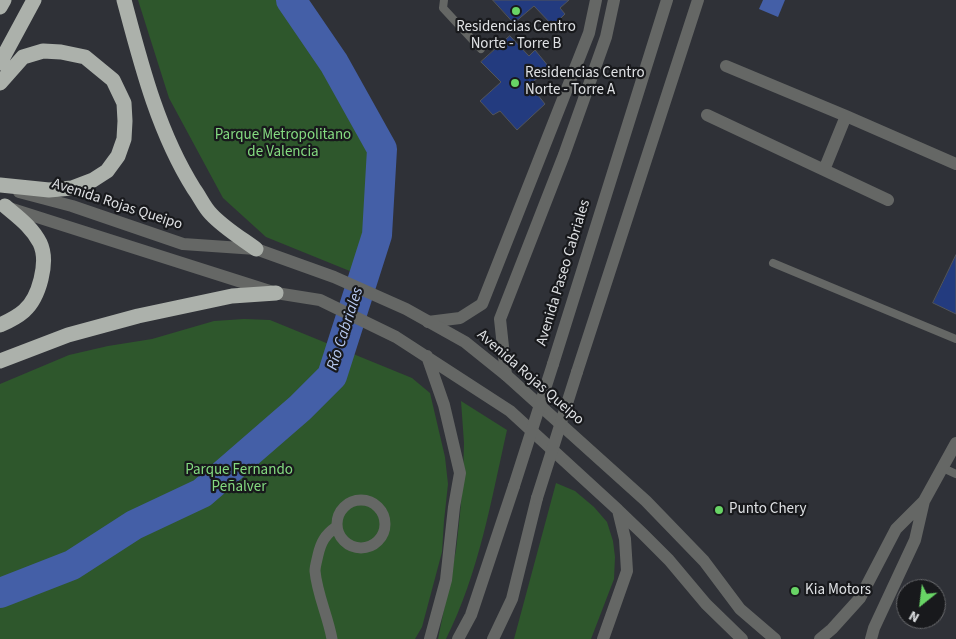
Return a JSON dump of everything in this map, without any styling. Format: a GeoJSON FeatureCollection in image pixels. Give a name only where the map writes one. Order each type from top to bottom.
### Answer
{"type":"FeatureCollection","features":[{"type":"Feature","properties":{"kind":"highway"},"geometry":{"type":"LineString","coordinates":[[0,7],[4,0]]}},
{"type":"Feature","properties":{"kind":"highway"},"geometry":{"type":"LineString","coordinates":[[0,63],[34,0]]}},
{"type":"Feature","properties":{"kind":"highway"},"geometry":{"type":"LineString","coordinates":[[124,0],[137,49],[169,142],[189,181],[210,213],[226,228],[256,250]]}},
{"type":"Feature","properties":{"kind":"highway"},"geometry":{"type":"LineString","coordinates":[[0,83],[24,57],[42,51],[61,52],[85,57],[113,80],[124,103],[125,122],[124,139],[118,156],[107,171],[93,180],[72,188],[50,190],[0,186]]}},
{"type":"Feature","properties":{"kind":"highway"},"geometry":{"type":"LineString","coordinates":[[0,325],[25,310],[33,300],[41,280],[44,261],[40,244],[27,224],[3,205]]}},
{"type":"Feature","properties":{"kind":"highway"},"geometry":{"type":"LineString","coordinates":[[0,361],[68,335],[138,316],[232,296],[276,293]]}},
{"type":"Feature","properties":{"kind":"street"},"geometry":{"type":"LineString","coordinates":[[428,322],[460,318],[482,304],[586,42],[596,0]]}},
{"type":"Feature","properties":{"kind":"street"},"geometry":{"type":"LineString","coordinates":[[506,375],[500,319],[564,155],[606,37],[614,0]]}},
{"type":"Feature","properties":{"kind":"street","name":"Avenida Paseo Cabriales"},"geometry":{"type":"LineString","coordinates":[[458,639],[471,615],[514,486],[667,0]]}},
{"type":"Feature","properties":{"kind":"street"},"geometry":{"type":"LineString","coordinates":[[503,639],[537,498],[698,0]]}},
{"type":"Feature","properties":{"kind":"street"},"geometry":{"type":"LineString","coordinates":[[726,66],[956,164]]}},
{"type":"Feature","properties":{"kind":"street"},"geometry":{"type":"LineString","coordinates":[[707,115],[888,200]]}},
{"type":"Feature","properties":{"kind":"street"},"geometry":{"type":"LineString","coordinates":[[824,170],[846,116]]}},
{"type":"Feature","properties":{"kind":"street","name":"Avenida Rojas Queipo"},"geometry":{"type":"LineString","coordinates":[[0,186],[72,206],[183,244],[256,250],[334,277],[406,309],[464,342],[506,375],[646,501],[704,562],[740,609],[775,639]]}},
{"type":"Feature","properties":{"kind":"street"},"geometry":{"type":"LineString","coordinates":[[3,205],[276,293],[320,300],[396,337],[510,410],[669,560],[706,604],[742,639]]}},
{"type":"Feature","properties":{"kind":"street"},"geometry":{"type":"LineString","coordinates":[[427,356],[444,405],[460,473],[454,507],[446,580],[430,639]]}},
{"type":"Feature","properties":{"kind":"street"},"geometry":{"type":"LineString","coordinates":[[820,639],[832,629],[860,598],[896,529],[924,501],[956,443]]}},
{"type":"Feature","properties":{"kind":"street"},"geometry":{"type":"LineString","coordinates":[[366,500],[375,504],[382,511],[384,529],[380,538],[364,548],[346,543],[336,528],[337,518],[341,510],[348,503],[366,500]]}},
{"type":"Feature","properties":{"kind":"street"},"geometry":{"type":"LineString","coordinates":[[871,639],[874,628],[915,540],[924,501]]}},
{"type":"Feature","properties":{"kind":"street"},"geometry":{"type":"LineString","coordinates":[[603,639],[627,572],[625,539],[618,510]]}},
{"type":"Feature","properties":{"kind":"street"},"geometry":{"type":"LineString","coordinates":[[332,639],[315,569],[322,542],[328,533],[336,528]]}},
{"type":"Feature","properties":{"kind":"street"},"geometry":{"type":"LineString","coordinates":[[493,639],[512,599]]}},
{"type":"Feature","properties":{"kind":"lane"},"geometry":{"type":"LineString","coordinates":[[444,0],[443,8],[481,49]]}},
{"type":"Feature","properties":{"kind":"lane"},"geometry":{"type":"LineString","coordinates":[[773,263],[956,339]]}},
{"type":"Feature","properties":{"kind":"lane"},"geometry":{"type":"LineString","coordinates":[[943,468],[956,474]]}},
{"type":"Feature","properties":{"kind":"green space","name":"Parque Metropolitano de Valencia"},"geometry":{"type":"Polygon","coordinates":[[[138,0],[278,0],[385,159],[374,254],[367,278],[266,237],[223,198],[169,98],[138,0]]]}},
{"type":"Feature","properties":{"kind":"green space","name":"Parque Fernando Peñalver"},"geometry":{"type":"Polygon","coordinates":[[[270,320],[412,378],[430,393],[445,457],[448,484],[442,552],[422,627],[415,639],[0,639],[0,384],[69,355],[152,339],[214,321],[270,320]]]}},
{"type":"Feature","properties":{"kind":"green space"},"geometry":{"type":"Polygon","coordinates":[[[461,401],[507,430],[476,563],[446,639],[438,639],[456,550],[460,514],[464,443],[461,401]]]}},
{"type":"Feature","properties":{"kind":"green space"},"geometry":{"type":"Polygon","coordinates":[[[556,483],[575,491],[594,507],[607,522],[613,541],[615,557],[614,579],[591,639],[514,639],[556,483]]]}},
{"type":"Feature","properties":{"kind":"water"},"geometry":{"type":"Polygon","coordinates":[[[763,0],[785,0],[778,17],[759,9],[763,0]]]}},
{"type":"Feature","properties":{"kind":"building","name":"Residencias Centro Norte - Torre B"},"geometry":{"type":"Polygon","coordinates":[[[493,0],[569,0],[560,8],[565,14],[553,26],[534,6],[514,23],[493,0]]]}},
{"type":"Feature","properties":{"kind":"building","name":"Residencias Centro Norte - Torre A"},"geometry":{"type":"Polygon","coordinates":[[[510,36],[529,56],[535,50],[549,67],[530,85],[545,104],[517,130],[500,111],[493,115],[480,101],[501,82],[481,62],[510,36]]]}},
{"type":"Feature","properties":{"kind":"building"},"geometry":{"type":"Polygon","coordinates":[[[956,255],[956,314],[933,303],[956,255]]]}},
{"type":"Feature","properties":{"kind":"waterway","name":"Río Cabriales"},"geometry":{"type":"LineString","coordinates":[[0,593],[72,565],[134,525],[202,493],[300,408],[332,376],[377,235],[382,149],[334,63],[291,0]]}},
{"type":"Feature","properties":{"kind":"place","name":"Residencias Centro Norte - Torre B"},"geometry":{"type":"Point","coordinates":[516,11]}},
{"type":"Feature","properties":{"kind":"place","name":"Residencias Centro Norte - Torre A"},"geometry":{"type":"Point","coordinates":[515,83]}},
{"type":"Feature","properties":{"kind":"place","name":"Punto Chery"},"geometry":{"type":"Point","coordinates":[719,510]}},
{"type":"Feature","properties":{"kind":"place","name":"Kia Motors"},"geometry":{"type":"Point","coordinates":[795,591]}}]}
